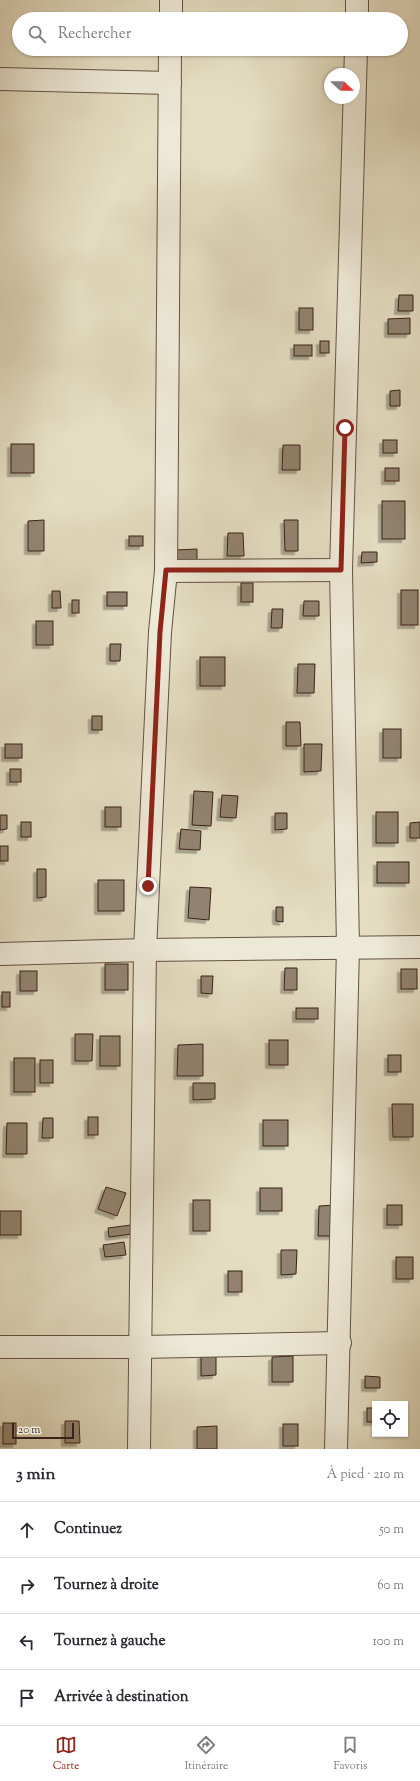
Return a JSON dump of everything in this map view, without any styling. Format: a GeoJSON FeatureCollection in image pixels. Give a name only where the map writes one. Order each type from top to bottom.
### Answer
{"type":"FeatureCollection","features":[{"type":"Feature","properties":{"kind":"street"},"geometry":{"type":"LineString","coordinates":[[171,0],[171,12]]}},
{"type":"Feature","properties":{"kind":"street"},"geometry":{"type":"LineString","coordinates":[[357,0],[357,12]]}},
{"type":"Feature","properties":{"kind":"street"},"geometry":{"type":"LineString","coordinates":[[139,1449],[145,950],[160,632],[166,570],[170,56]]}},
{"type":"Feature","properties":{"kind":"street"},"geometry":{"type":"LineString","coordinates":[[336,1449],[340,1343],[348,948],[341,570],[356,56]]}},
{"type":"Feature","properties":{"kind":"street"},"geometry":{"type":"LineString","coordinates":[[0,79],[170,83]]}},
{"type":"Feature","properties":{"kind":"street"},"geometry":{"type":"LineString","coordinates":[[166,570],[341,570]]}},
{"type":"Feature","properties":{"kind":"street"},"geometry":{"type":"LineString","coordinates":[[0,954],[145,950],[420,947]]}},
{"type":"Feature","properties":{"kind":"street"},"geometry":{"type":"LineString","coordinates":[[0,1347],[141,1348],[340,1343]]}},
{"type":"Feature","properties":{"kind":"building"},"geometry":{"type":"Polygon","coordinates":[[[399,295],[413,295],[413,311],[398,311],[399,295]]]}},
{"type":"Feature","properties":{"kind":"building"},"geometry":{"type":"Polygon","coordinates":[[[299,308],[313,308],[313,330],[299,330],[299,308]]]}},
{"type":"Feature","properties":{"kind":"building"},"geometry":{"type":"Polygon","coordinates":[[[410,318],[410,334],[388,334],[388,319],[410,318]]]}},
{"type":"Feature","properties":{"kind":"building"},"geometry":{"type":"Polygon","coordinates":[[[320,341],[329,341],[329,353],[320,353],[320,341]]]}},
{"type":"Feature","properties":{"kind":"building"},"geometry":{"type":"Polygon","coordinates":[[[294,345],[312,345],[312,356],[294,356],[294,345]]]}},
{"type":"Feature","properties":{"kind":"building"},"geometry":{"type":"Polygon","coordinates":[[[400,390],[400,406],[390,406],[390,391],[400,390]]]}},
{"type":"Feature","properties":{"kind":"building"},"geometry":{"type":"Polygon","coordinates":[[[383,440],[397,440],[397,453],[383,453],[383,440]]]}},
{"type":"Feature","properties":{"kind":"building"},"geometry":{"type":"Polygon","coordinates":[[[11,444],[34,444],[34,473],[11,473],[11,444]]]}},
{"type":"Feature","properties":{"kind":"building"},"geometry":{"type":"Polygon","coordinates":[[[283,445],[300,445],[300,470],[282,470],[283,445]]]}},
{"type":"Feature","properties":{"kind":"building"},"geometry":{"type":"Polygon","coordinates":[[[385,468],[399,468],[399,481],[385,481],[385,468]]]}},
{"type":"Feature","properties":{"kind":"building"},"geometry":{"type":"Polygon","coordinates":[[[382,501],[405,501],[405,539],[382,539],[382,501]]]}},
{"type":"Feature","properties":{"kind":"building"},"geometry":{"type":"Polygon","coordinates":[[[44,520],[44,551],[28,551],[28,521],[44,520]]]}},
{"type":"Feature","properties":{"kind":"building"},"geometry":{"type":"Polygon","coordinates":[[[284,520],[298,520],[298,551],[285,551],[284,520]]]}},
{"type":"Feature","properties":{"kind":"building"},"geometry":{"type":"Polygon","coordinates":[[[228,533],[243,533],[244,556],[227,556],[228,533]]]}},
{"type":"Feature","properties":{"kind":"building"},"geometry":{"type":"Polygon","coordinates":[[[129,536],[143,536],[143,546],[129,546],[129,536]]]}},
{"type":"Feature","properties":{"kind":"building"},"geometry":{"type":"Polygon","coordinates":[[[197,549],[197,560],[176,560],[176,550],[197,549]]]}},
{"type":"Feature","properties":{"kind":"building"},"geometry":{"type":"Polygon","coordinates":[[[362,552],[377,552],[377,562],[361,563],[362,552]]]}},
{"type":"Feature","properties":{"kind":"building"},"geometry":{"type":"Polygon","coordinates":[[[241,583],[253,583],[253,602],[241,602],[241,583]]]}},
{"type":"Feature","properties":{"kind":"building"},"geometry":{"type":"Polygon","coordinates":[[[401,590],[418,590],[418,625],[401,625],[401,590]]]}},
{"type":"Feature","properties":{"kind":"building"},"geometry":{"type":"Polygon","coordinates":[[[52,591],[60,591],[61,608],[52,608],[52,591]]]}},
{"type":"Feature","properties":{"kind":"building"},"geometry":{"type":"Polygon","coordinates":[[[107,592],[127,592],[127,606],[107,606],[107,592]]]}},
{"type":"Feature","properties":{"kind":"building"},"geometry":{"type":"Polygon","coordinates":[[[72,600],[79,600],[79,613],[72,613],[72,600]]]}},
{"type":"Feature","properties":{"kind":"building"},"geometry":{"type":"Polygon","coordinates":[[[304,601],[319,601],[319,616],[303,616],[304,601]]]}},
{"type":"Feature","properties":{"kind":"building"},"geometry":{"type":"Polygon","coordinates":[[[272,609],[283,609],[282,628],[271,628],[272,609]]]}},
{"type":"Feature","properties":{"kind":"building"},"geometry":{"type":"Polygon","coordinates":[[[36,621],[53,621],[53,645],[36,645],[36,621]]]}},
{"type":"Feature","properties":{"kind":"building"},"geometry":{"type":"Polygon","coordinates":[[[110,644],[121,644],[120,661],[110,661],[110,644]]]}},
{"type":"Feature","properties":{"kind":"building"},"geometry":{"type":"Polygon","coordinates":[[[200,657],[225,657],[225,686],[200,686],[200,657]]]}},
{"type":"Feature","properties":{"kind":"building"},"geometry":{"type":"Polygon","coordinates":[[[298,664],[315,664],[314,693],[297,693],[298,664]]]}},
{"type":"Feature","properties":{"kind":"building"},"geometry":{"type":"Polygon","coordinates":[[[92,716],[102,716],[102,730],[92,730],[92,716]]]}},
{"type":"Feature","properties":{"kind":"building"},"geometry":{"type":"Polygon","coordinates":[[[286,722],[300,722],[301,746],[286,746],[286,722]]]}},
{"type":"Feature","properties":{"kind":"building"},"geometry":{"type":"Polygon","coordinates":[[[383,729],[401,729],[401,758],[383,758],[383,729]]]}},
{"type":"Feature","properties":{"kind":"building"},"geometry":{"type":"Polygon","coordinates":[[[5,744],[22,744],[22,758],[5,758],[5,744]]]}},
{"type":"Feature","properties":{"kind":"building"},"geometry":{"type":"Polygon","coordinates":[[[304,744],[322,744],[321,771],[304,772],[304,744]]]}},
{"type":"Feature","properties":{"kind":"building"},"geometry":{"type":"Polygon","coordinates":[[[10,769],[21,769],[21,782],[10,782],[10,769]]]}},
{"type":"Feature","properties":{"kind":"building"},"geometry":{"type":"Polygon","coordinates":[[[194,791],[213,792],[211,826],[192,825],[194,791]]]}},
{"type":"Feature","properties":{"kind":"building"},"geometry":{"type":"Polygon","coordinates":[[[222,795],[238,796],[236,818],[220,817],[222,795]]]}},
{"type":"Feature","properties":{"kind":"building"},"geometry":{"type":"Polygon","coordinates":[[[105,807],[121,807],[121,827],[105,827],[105,807]]]}},
{"type":"Feature","properties":{"kind":"building"},"geometry":{"type":"Polygon","coordinates":[[[376,812],[398,812],[398,843],[376,843],[376,812]]]}},
{"type":"Feature","properties":{"kind":"building"},"geometry":{"type":"Polygon","coordinates":[[[275,813],[287,813],[287,829],[275,830],[275,813]]]}},
{"type":"Feature","properties":{"kind":"building"},"geometry":{"type":"Polygon","coordinates":[[[0,815],[7,815],[7,829],[0,830],[0,815]]]}},
{"type":"Feature","properties":{"kind":"building"},"geometry":{"type":"Polygon","coordinates":[[[21,822],[31,822],[31,837],[21,837],[21,822]]]}},
{"type":"Feature","properties":{"kind":"building"},"geometry":{"type":"Polygon","coordinates":[[[420,822],[420,838],[410,838],[410,823],[420,822]]]}},
{"type":"Feature","properties":{"kind":"building"},"geometry":{"type":"Polygon","coordinates":[[[181,829],[201,831],[200,850],[179,849],[181,829]]]}},
{"type":"Feature","properties":{"kind":"building"},"geometry":{"type":"Polygon","coordinates":[[[0,846],[8,846],[8,861],[0,861],[0,846]]]}},
{"type":"Feature","properties":{"kind":"building"},"geometry":{"type":"Polygon","coordinates":[[[377,862],[409,862],[409,883],[377,883],[377,862]]]}},
{"type":"Feature","properties":{"kind":"building"},"geometry":{"type":"Polygon","coordinates":[[[37,869],[46,869],[46,897],[37,898],[37,869]]]}},
{"type":"Feature","properties":{"kind":"building"},"geometry":{"type":"Polygon","coordinates":[[[98,880],[124,880],[124,911],[98,911],[98,880]]]}},
{"type":"Feature","properties":{"kind":"building"},"geometry":{"type":"Polygon","coordinates":[[[190,887],[211,888],[209,920],[188,918],[190,887]]]}},
{"type":"Feature","properties":{"kind":"building"},"geometry":{"type":"Polygon","coordinates":[[[276,907],[283,907],[283,922],[276,921],[276,907]]]}},
{"type":"Feature","properties":{"kind":"building"},"geometry":{"type":"Polygon","coordinates":[[[105,964],[128,964],[128,990],[105,990],[105,964]]]}},
{"type":"Feature","properties":{"kind":"building"},"geometry":{"type":"Polygon","coordinates":[[[285,968],[297,968],[297,990],[284,990],[285,968]]]}},
{"type":"Feature","properties":{"kind":"building"},"geometry":{"type":"Polygon","coordinates":[[[401,969],[417,969],[417,989],[401,989],[401,969]]]}},
{"type":"Feature","properties":{"kind":"building"},"geometry":{"type":"Polygon","coordinates":[[[20,971],[37,971],[37,991],[20,991],[20,971]]]}},
{"type":"Feature","properties":{"kind":"building"},"geometry":{"type":"Polygon","coordinates":[[[201,976],[213,976],[212,994],[201,993],[201,976]]]}},
{"type":"Feature","properties":{"kind":"building"},"geometry":{"type":"Polygon","coordinates":[[[2,992],[10,992],[10,1007],[2,1007],[2,992]]]}},
{"type":"Feature","properties":{"kind":"building"},"geometry":{"type":"Polygon","coordinates":[[[296,1008],[318,1008],[318,1019],[296,1019],[296,1008]]]}},
{"type":"Feature","properties":{"kind":"building"},"geometry":{"type":"Polygon","coordinates":[[[75,1034],[93,1034],[92,1061],[75,1061],[75,1034]]]}},
{"type":"Feature","properties":{"kind":"building"},"geometry":{"type":"Polygon","coordinates":[[[100,1036],[120,1036],[120,1066],[100,1066],[100,1036]]]}},
{"type":"Feature","properties":{"kind":"building"},"geometry":{"type":"Polygon","coordinates":[[[269,1040],[288,1040],[288,1065],[269,1065],[269,1040]]]}},
{"type":"Feature","properties":{"kind":"building"},"geometry":{"type":"Polygon","coordinates":[[[203,1044],[203,1076],[177,1076],[178,1045],[203,1044]]]}},
{"type":"Feature","properties":{"kind":"building"},"geometry":{"type":"Polygon","coordinates":[[[388,1055],[401,1055],[401,1072],[388,1072],[388,1055]]]}},
{"type":"Feature","properties":{"kind":"building"},"geometry":{"type":"Polygon","coordinates":[[[14,1058],[35,1058],[35,1092],[14,1092],[14,1058]]]}},
{"type":"Feature","properties":{"kind":"building"},"geometry":{"type":"Polygon","coordinates":[[[40,1060],[53,1060],[53,1083],[40,1083],[40,1060]]]}},
{"type":"Feature","properties":{"kind":"building"},"geometry":{"type":"Polygon","coordinates":[[[193,1083],[215,1083],[215,1099],[193,1100],[193,1083]]]}},
{"type":"Feature","properties":{"kind":"building"},"geometry":{"type":"Polygon","coordinates":[[[392,1104],[413,1104],[413,1137],[393,1137],[392,1104]]]}},
{"type":"Feature","properties":{"kind":"building"},"geometry":{"type":"Polygon","coordinates":[[[88,1117],[98,1117],[98,1135],[88,1135],[88,1117]]]}},
{"type":"Feature","properties":{"kind":"building"},"geometry":{"type":"Polygon","coordinates":[[[43,1118],[53,1118],[53,1138],[42,1138],[43,1118]]]}},
{"type":"Feature","properties":{"kind":"building"},"geometry":{"type":"Polygon","coordinates":[[[263,1120],[288,1120],[288,1146],[263,1146],[263,1120]]]}},
{"type":"Feature","properties":{"kind":"building"},"geometry":{"type":"Polygon","coordinates":[[[7,1123],[27,1123],[27,1154],[6,1154],[7,1123]]]}},
{"type":"Feature","properties":{"kind":"building"},"geometry":{"type":"Polygon","coordinates":[[[106,1187],[126,1193],[117,1216],[98,1209],[106,1187]]]}},
{"type":"Feature","properties":{"kind":"building"},"geometry":{"type":"Polygon","coordinates":[[[260,1188],[282,1188],[282,1211],[260,1211],[260,1188]]]}},
{"type":"Feature","properties":{"kind":"building"},"geometry":{"type":"Polygon","coordinates":[[[193,1200],[210,1200],[210,1231],[193,1231],[193,1200]]]}},
{"type":"Feature","properties":{"kind":"building"},"geometry":{"type":"Polygon","coordinates":[[[336,1205],[336,1236],[318,1236],[319,1206],[336,1205]]]}},
{"type":"Feature","properties":{"kind":"building"},"geometry":{"type":"Polygon","coordinates":[[[387,1205],[402,1205],[402,1225],[387,1225],[387,1205]]]}},
{"type":"Feature","properties":{"kind":"building"},"geometry":{"type":"Polygon","coordinates":[[[0,1211],[21,1211],[21,1235],[0,1235],[0,1211]]]}},
{"type":"Feature","properties":{"kind":"building"},"geometry":{"type":"Polygon","coordinates":[[[131,1225],[132,1234],[109,1237],[108,1228],[131,1225]]]}},
{"type":"Feature","properties":{"kind":"building"},"geometry":{"type":"Polygon","coordinates":[[[124,1242],[126,1255],[105,1257],[103,1245],[124,1242]]]}},
{"type":"Feature","properties":{"kind":"building"},"geometry":{"type":"Polygon","coordinates":[[[281,1250],[297,1250],[296,1274],[281,1275],[281,1250]]]}},
{"type":"Feature","properties":{"kind":"building"},"geometry":{"type":"Polygon","coordinates":[[[396,1257],[413,1257],[413,1279],[396,1279],[396,1257]]]}},
{"type":"Feature","properties":{"kind":"building"},"geometry":{"type":"Polygon","coordinates":[[[228,1271],[242,1271],[242,1292],[228,1292],[228,1271]]]}},
{"type":"Feature","properties":{"kind":"building"},"geometry":{"type":"Polygon","coordinates":[[[201,1355],[216,1355],[216,1375],[201,1376],[201,1355]]]}},
{"type":"Feature","properties":{"kind":"building"},"geometry":{"type":"Polygon","coordinates":[[[293,1356],[293,1382],[272,1382],[272,1357],[293,1356]]]}},
{"type":"Feature","properties":{"kind":"building"},"geometry":{"type":"Polygon","coordinates":[[[365,1376],[380,1377],[380,1388],[365,1388],[365,1376]]]}},
{"type":"Feature","properties":{"kind":"building"},"geometry":{"type":"Polygon","coordinates":[[[367,1408],[372,1408],[372,1422],[367,1422],[367,1408]]]}},
{"type":"Feature","properties":{"kind":"building"},"geometry":{"type":"Polygon","coordinates":[[[65,1421],[79,1421],[80,1443],[65,1443],[65,1421]]]}},
{"type":"Feature","properties":{"kind":"building"},"geometry":{"type":"Polygon","coordinates":[[[3,1423],[16,1423],[16,1444],[3,1444],[3,1423]]]}},
{"type":"Feature","properties":{"kind":"building"},"geometry":{"type":"Polygon","coordinates":[[[283,1424],[298,1424],[298,1446],[283,1446],[283,1424]]]}},
{"type":"Feature","properties":{"kind":"building"},"geometry":{"type":"Polygon","coordinates":[[[217,1426],[217,1449],[197,1449],[197,1427],[217,1426]]]}},
{"type":"Feature","properties":{"kind":"route"},"geometry":{"type":"LineString","coordinates":[[148,886],[160,632],[166,570],[341,570],[345,428]]}}]}
